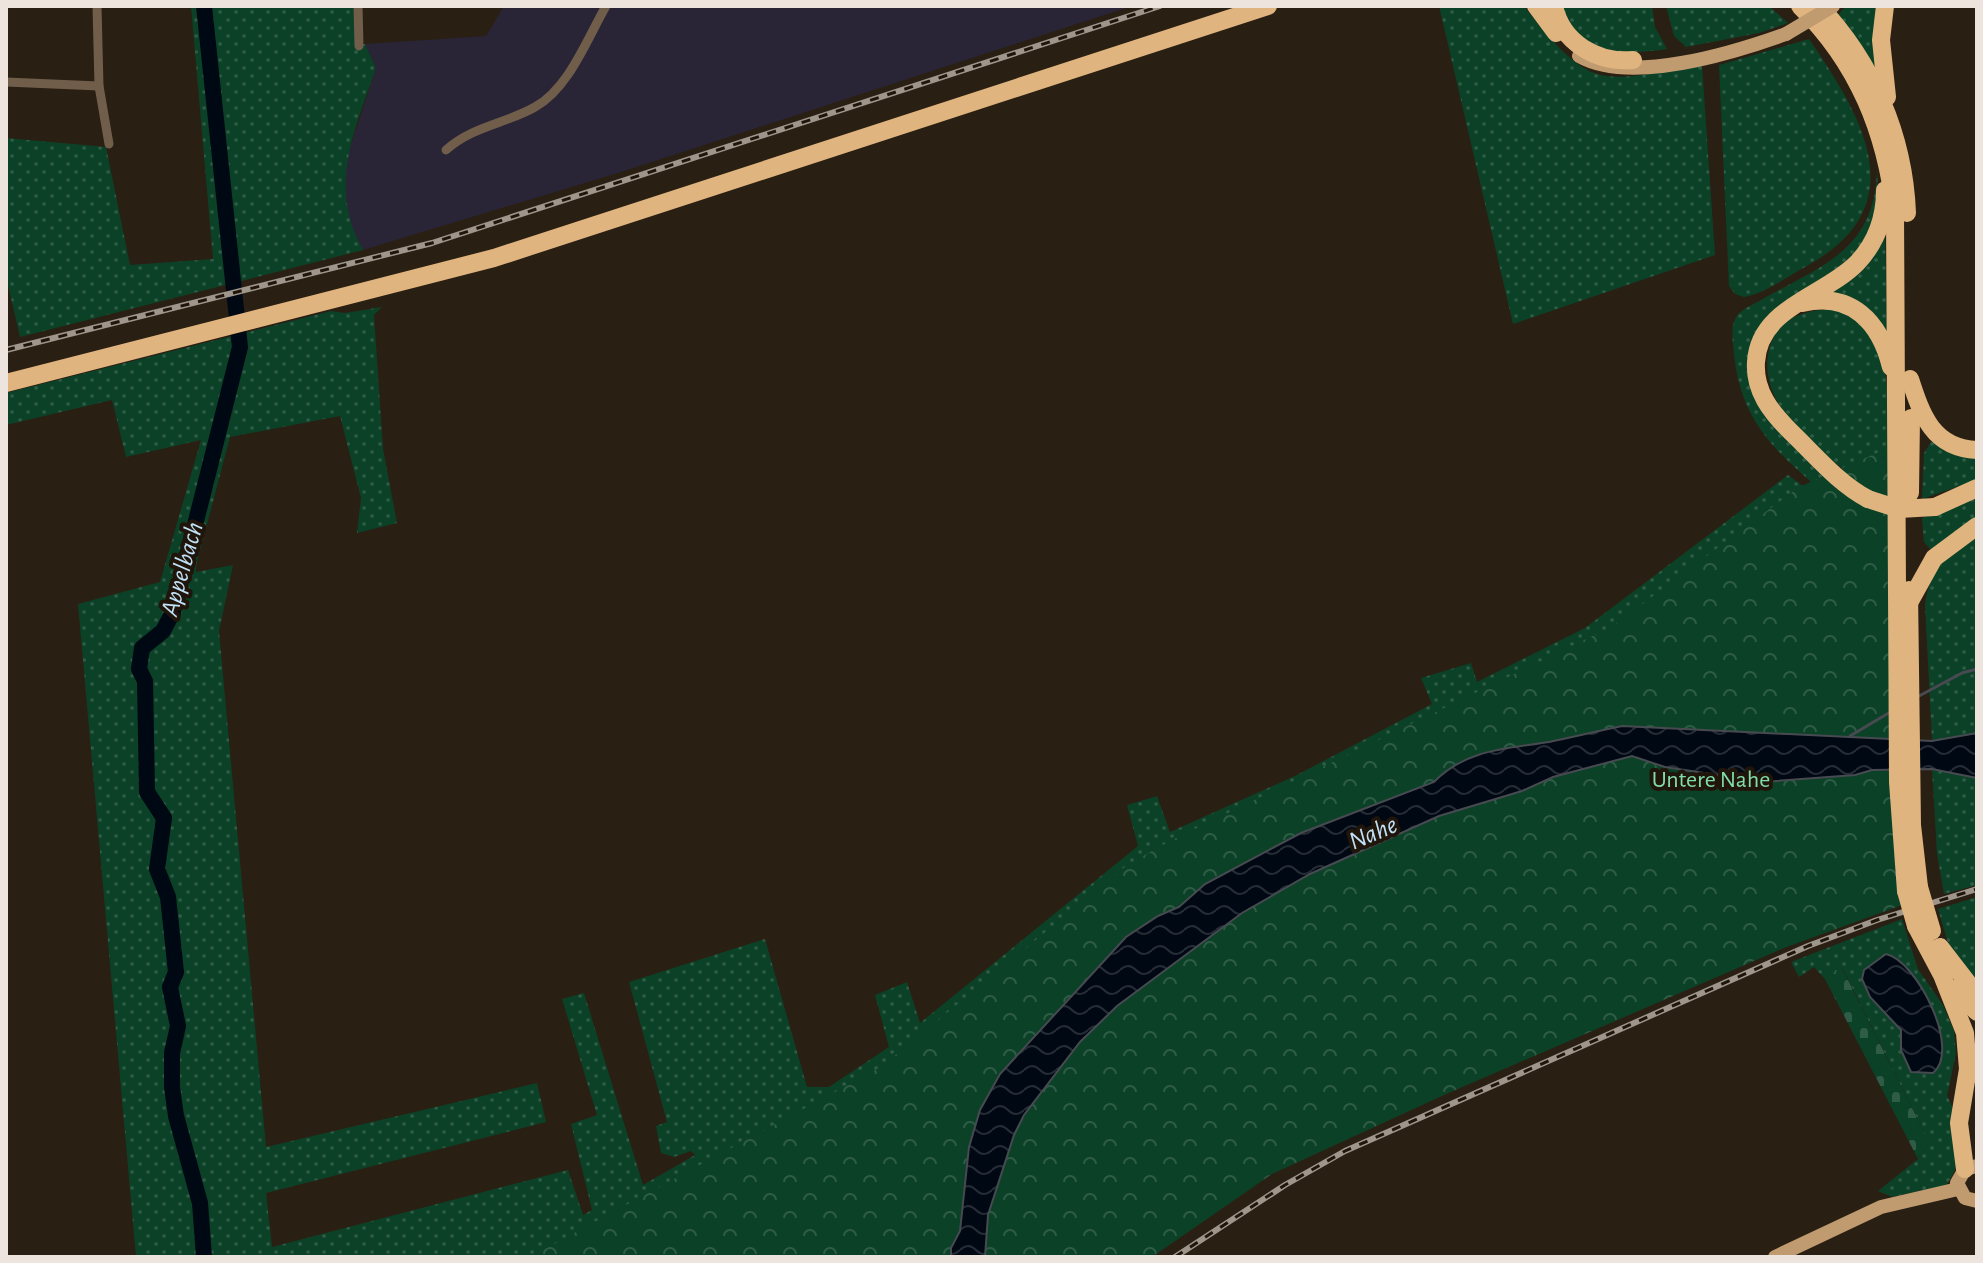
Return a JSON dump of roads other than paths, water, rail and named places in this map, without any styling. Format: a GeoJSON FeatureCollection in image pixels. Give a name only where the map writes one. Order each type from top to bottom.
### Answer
{"type":"FeatureCollection","features":[{"type":"Feature","properties":{"kind":"highway"},"geometry":{"type":"LineString","coordinates":[[252,316],[567,225],[1236,6]]}},
{"type":"Feature","properties":{"kind":"highway"},"geometry":{"type":"LineString","coordinates":[[6,373],[224,323],[570,235],[1268,6]]}},
{"type":"Feature","properties":{"kind":"highway"},"geometry":{"type":"LineString","coordinates":[[1536,6],[1564,43],[1579,56]]}},
{"type":"Feature","properties":{"kind":"highway"},"geometry":{"type":"LineString","coordinates":[[1554,6],[1562,28],[1583,49],[1607,59],[1633,60]]}},
{"type":"Feature","properties":{"kind":"highway"},"geometry":{"type":"LineString","coordinates":[[1800,6],[1831,40],[1858,82],[1886,155],[1895,212],[1904,782],[1913,889],[1924,929],[1962,1020],[1967,1045],[1967,1081],[1959,1123],[1973,1166]]}},
{"type":"Feature","properties":{"kind":"highway"},"geometry":{"type":"LineString","coordinates":[[1819,6],[1859,58],[1891,124]]}},
{"type":"Feature","properties":{"kind":"highway"},"geometry":{"type":"LineString","coordinates":[[1885,6],[1882,59],[1907,209],[1909,603],[1903,639]]}},
{"type":"Feature","properties":{"kind":"highway"},"geometry":{"type":"LineString","coordinates":[[1886,155],[1884,211],[1865,253],[1842,275],[1785,311],[1768,329],[1757,351],[1756,368],[1761,393],[1773,414],[1789,430],[1846,486],[1868,499],[1899,509],[1935,507],[1977,488]]}},
{"type":"Feature","properties":{"kind":"highway"},"geometry":{"type":"LineString","coordinates":[[1785,311],[1821,300],[1839,302],[1864,314],[1884,340],[1899,398]]}},
{"type":"Feature","properties":{"kind":"highway"},"geometry":{"type":"LineString","coordinates":[[6,383],[224,323]]}},
{"type":"Feature","properties":{"kind":"highway"},"geometry":{"type":"LineString","coordinates":[[1910,379],[1921,413],[1935,433],[1952,445],[1977,450]]}},
{"type":"Feature","properties":{"kind":"highway"},"geometry":{"type":"LineString","coordinates":[[1909,603],[1928,565],[1977,526]]}},
{"type":"Feature","properties":{"kind":"highway"},"geometry":{"type":"LineString","coordinates":[[1924,929],[1977,995]]}},
{"type":"Feature","properties":{"kind":"highway"},"geometry":{"type":"LineString","coordinates":[[1942,975],[1977,1012]]}},
{"type":"Feature","properties":{"kind":"highway"},"geometry":{"type":"LineString","coordinates":[[1973,1166],[1968,1127],[1977,1092]]}},
{"type":"Feature","properties":{"kind":"main road"},"geometry":{"type":"LineString","coordinates":[[1579,56],[1610,68],[1633,68],[1710,55],[1786,34],[1833,6]]}},
{"type":"Feature","properties":{"kind":"main road"},"geometry":{"type":"LineString","coordinates":[[1633,60],[1762,42]]}},
{"type":"Feature","properties":{"kind":"main road"},"geometry":{"type":"LineString","coordinates":[[1973,1166],[1958,1177],[1958,1189],[1965,1198],[1977,1201]]}},
{"type":"Feature","properties":{"kind":"main road"},"geometry":{"type":"LineString","coordinates":[[1775,1257],[1881,1207],[1958,1189]]}},
{"type":"Feature","properties":{"kind":"street"},"geometry":{"type":"LineString","coordinates":[[97,6],[99,86],[109,144]]}},
{"type":"Feature","properties":{"kind":"street"},"geometry":{"type":"LineString","coordinates":[[358,6],[359,46]]}},
{"type":"Feature","properties":{"kind":"street"},"geometry":{"type":"LineString","coordinates":[[446,150],[472,131],[543,102],[563,80],[606,6]]}},
{"type":"Feature","properties":{"kind":"street"},"geometry":{"type":"LineString","coordinates":[[6,82],[99,86]]}},
{"type":"Feature","properties":{"kind":"water","name":"Nahe"},"geometry":{"type":"Polygon","coordinates":[[[1622,726],[1932,741],[1977,733],[1977,778],[1932,769],[1872,770],[1855,775],[1763,782],[1665,767],[1632,756],[1553,777],[1522,791],[1439,816],[1310,874],[1242,913],[1117,1006],[1080,1042],[1024,1115],[1014,1135],[988,1215],[985,1257],[951,1257],[951,1248],[960,1231],[969,1147],[980,1110],[1000,1074],[1126,937],[1158,916],[1179,907],[1205,884],[1301,833],[1434,782],[1446,771],[1473,757],[1622,726]]]}},
{"type":"Feature","properties":{"kind":"water"},"geometry":{"type":"Polygon","coordinates":[[[1886,954],[1910,972],[1932,1007],[1942,1045],[1941,1061],[1933,1073],[1911,1072],[1901,1050],[1901,1030],[1870,997],[1862,979],[1864,970],[1886,954]]]}},
{"type":"Feature","properties":{"kind":"waterway","name":"Appelbach"},"geometry":{"type":"LineString","coordinates":[[204,6],[240,347],[173,612],[163,631],[142,648],[139,669],[145,681],[147,792],[164,818],[157,869],[168,897],[176,972],[170,987],[178,1026],[172,1053],[172,1087],[176,1116],[200,1203],[204,1257]]}},
{"type":"Feature","properties":{"kind":"waterway"},"geometry":{"type":"LineString","coordinates":[[1919,696],[1962,673],[1977,669]]}},
{"type":"Feature","properties":{"kind":"waterway"},"geometry":{"type":"LineString","coordinates":[[1850,736],[1892,711]]}},
{"type":"Feature","properties":{"kind":"railway"},"geometry":{"type":"LineString","coordinates":[[6,350],[432,243],[1160,6]]}},
{"type":"Feature","properties":{"kind":"railway"},"geometry":{"type":"LineString","coordinates":[[1175,1257],[1285,1185],[1345,1151],[1808,946],[1877,920],[1977,889]]}},
{"type":"Feature","properties":{"kind":"park label","name":"Untere Nahe"},"geometry":{"type":"Point","coordinates":[1711,780]}}]}
